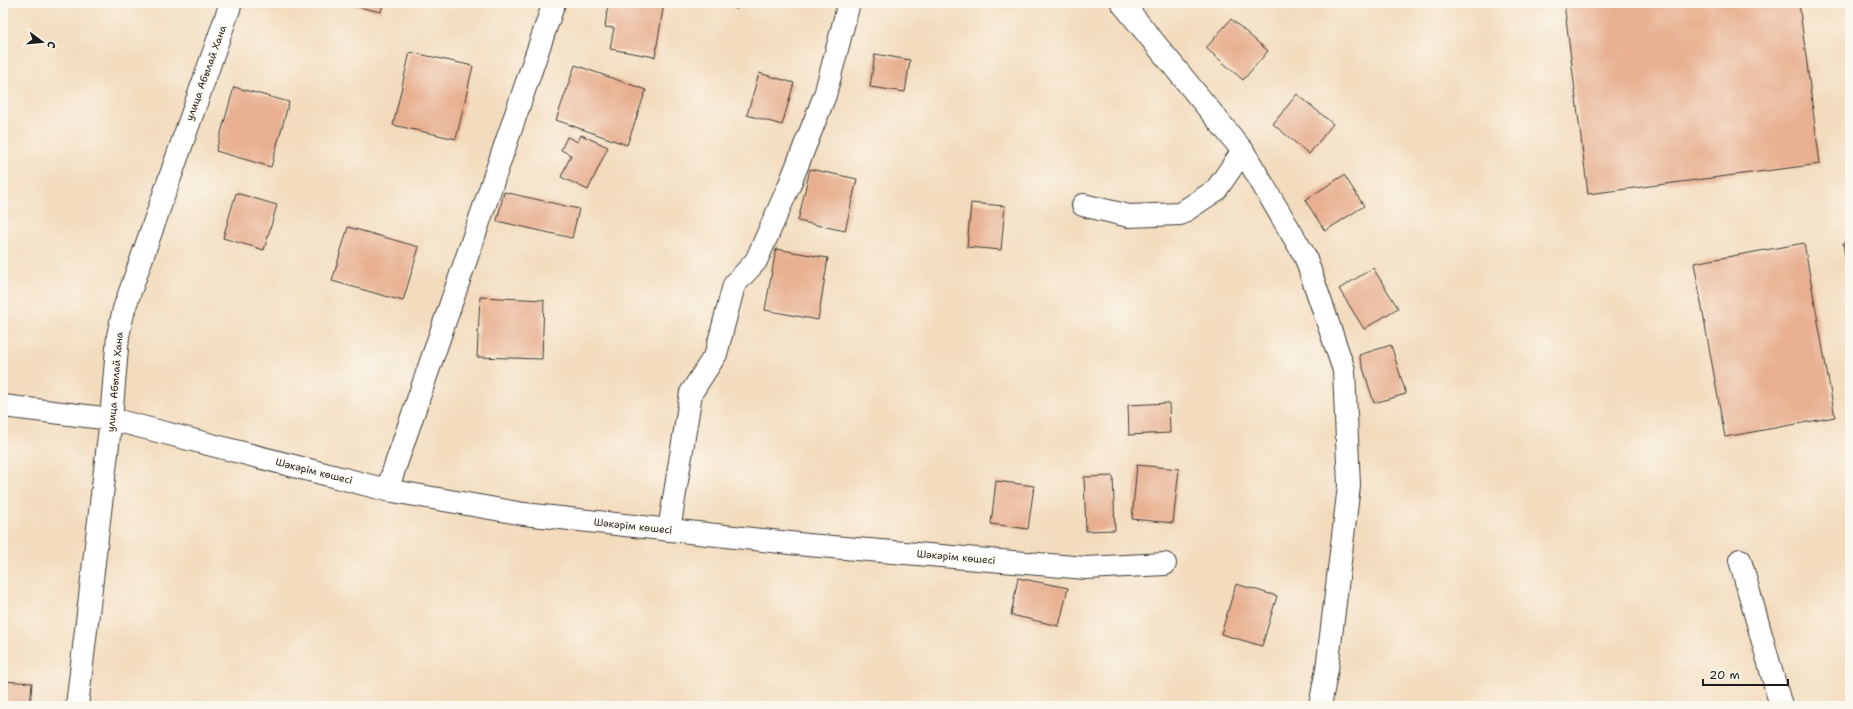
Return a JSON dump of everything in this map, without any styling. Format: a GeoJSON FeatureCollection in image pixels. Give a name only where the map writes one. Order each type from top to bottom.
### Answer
{"type":"FeatureCollection","features":[{"type":"Feature","properties":{"kind":"street","name":"улица Абылай Хана"},"geometry":{"type":"LineString","coordinates":[[77,706],[112,419],[118,336],[124,309],[231,3]]}},
{"type":"Feature","properties":{"kind":"street"},"geometry":{"type":"LineString","coordinates":[[387,490],[554,3]]}},
{"type":"Feature","properties":{"kind":"street"},"geometry":{"type":"LineString","coordinates":[[669,530],[691,393],[716,354],[734,285],[756,261],[789,186],[825,95],[849,3]]}},
{"type":"Feature","properties":{"kind":"street"},"geometry":{"type":"LineString","coordinates":[[1122,3],[1243,151],[1305,256],[1344,370],[1349,486],[1327,669],[1320,706]]}},
{"type":"Feature","properties":{"kind":"street"},"geometry":{"type":"LineString","coordinates":[[1083,205],[1129,216],[1180,214],[1216,190],[1243,151]]}},
{"type":"Feature","properties":{"kind":"street","name":"Шәкәрім көшесі"},"geometry":{"type":"LineString","coordinates":[[3,406],[112,419],[387,490],[524,514],[808,545],[1086,568],[1165,564]]}},
{"type":"Feature","properties":{"kind":"street"},"geometry":{"type":"LineString","coordinates":[[1740,560],[1781,706]]}},
{"type":"Feature","properties":{"kind":"building"},"geometry":{"type":"Polygon","coordinates":[[[340,3],[383,3],[381,12],[340,3]]]}},
{"type":"Feature","properties":{"kind":"building"},"geometry":{"type":"Polygon","coordinates":[[[616,3],[664,3],[655,57],[610,49],[614,28],[605,27],[608,4],[615,5],[616,3]]]}},
{"type":"Feature","properties":{"kind":"building"},"geometry":{"type":"Polygon","coordinates":[[[723,3],[740,3],[737,9],[723,3]]]}},
{"type":"Feature","properties":{"kind":"building"},"geometry":{"type":"Polygon","coordinates":[[[1564,3],[1799,3],[1820,164],[1588,194],[1564,3]]]}},
{"type":"Feature","properties":{"kind":"building"},"geometry":{"type":"Polygon","coordinates":[[[1231,19],[1268,51],[1243,80],[1206,48],[1231,19]]]}},
{"type":"Feature","properties":{"kind":"building"},"geometry":{"type":"Polygon","coordinates":[[[410,52],[473,66],[456,139],[393,125],[410,52]]]}},
{"type":"Feature","properties":{"kind":"building"},"geometry":{"type":"Polygon","coordinates":[[[875,54],[910,60],[905,92],[870,87],[875,54]]]}},
{"type":"Feature","properties":{"kind":"building"},"geometry":{"type":"Polygon","coordinates":[[[575,65],[646,90],[627,145],[556,120],[575,65]]]}},
{"type":"Feature","properties":{"kind":"building"},"geometry":{"type":"Polygon","coordinates":[[[759,73],[794,83],[782,125],[747,115],[759,73]]]}},
{"type":"Feature","properties":{"kind":"building"},"geometry":{"type":"Polygon","coordinates":[[[234,87],[289,102],[271,167],[216,151],[234,87]]]}},
{"type":"Feature","properties":{"kind":"building"},"geometry":{"type":"Polygon","coordinates":[[[1297,94],[1333,124],[1309,154],[1273,124],[1297,94]]]}},
{"type":"Feature","properties":{"kind":"building"},"geometry":{"type":"Polygon","coordinates":[[[581,135],[608,147],[588,190],[561,177],[571,155],[561,150],[567,137],[578,142],[581,135]]]}},
{"type":"Feature","properties":{"kind":"building"},"geometry":{"type":"Polygon","coordinates":[[[810,169],[857,179],[845,231],[798,221],[810,169]]]}},
{"type":"Feature","properties":{"kind":"building"},"geometry":{"type":"Polygon","coordinates":[[[1344,175],[1364,206],[1325,231],[1305,200],[1344,175]]]}},
{"type":"Feature","properties":{"kind":"building"},"geometry":{"type":"Polygon","coordinates":[[[504,192],[579,209],[572,238],[497,221],[504,192]]]}},
{"type":"Feature","properties":{"kind":"building"},"geometry":{"type":"Polygon","coordinates":[[[236,193],[277,205],[264,250],[223,238],[236,193]]]}},
{"type":"Feature","properties":{"kind":"building"},"geometry":{"type":"Polygon","coordinates":[[[971,203],[1005,206],[1001,250],[967,247],[971,203]]]}},
{"type":"Feature","properties":{"kind":"building"},"geometry":{"type":"Polygon","coordinates":[[[348,227],[419,247],[403,301],[332,281],[348,227]]]}},
{"type":"Feature","properties":{"kind":"building"},"geometry":{"type":"Polygon","coordinates":[[[1850,242],[1850,282],[1849,282],[1843,243],[1850,242]]]}},
{"type":"Feature","properties":{"kind":"building"},"geometry":{"type":"Polygon","coordinates":[[[1804,243],[1835,417],[1725,437],[1694,263],[1804,243]]]}},
{"type":"Feature","properties":{"kind":"building"},"geometry":{"type":"Polygon","coordinates":[[[776,249],[828,258],[818,320],[765,310],[776,249]]]}},
{"type":"Feature","properties":{"kind":"building"},"geometry":{"type":"Polygon","coordinates":[[[1373,268],[1398,308],[1364,329],[1339,289],[1373,268]]]}},
{"type":"Feature","properties":{"kind":"building"},"geometry":{"type":"Polygon","coordinates":[[[480,297],[544,300],[542,359],[477,357],[480,297]]]}},
{"type":"Feature","properties":{"kind":"building"},"geometry":{"type":"Polygon","coordinates":[[[1391,345],[1406,394],[1374,403],[1359,355],[1391,345]]]}},
{"type":"Feature","properties":{"kind":"building"},"geometry":{"type":"Polygon","coordinates":[[[1169,403],[1170,433],[1129,435],[1128,405],[1169,403]]]}},
{"type":"Feature","properties":{"kind":"building"},"geometry":{"type":"Polygon","coordinates":[[[1137,465],[1179,469],[1173,523],[1132,519],[1137,465]]]}},
{"type":"Feature","properties":{"kind":"building"},"geometry":{"type":"Polygon","coordinates":[[[1113,476],[1115,530],[1086,531],[1084,477],[1113,476]]]}},
{"type":"Feature","properties":{"kind":"building"},"geometry":{"type":"Polygon","coordinates":[[[996,481],[1034,486],[1028,529],[991,524],[996,481]]]}},
{"type":"Feature","properties":{"kind":"building"},"geometry":{"type":"Polygon","coordinates":[[[1018,578],[1068,588],[1059,626],[1011,615],[1018,578]]]}},
{"type":"Feature","properties":{"kind":"building"},"geometry":{"type":"Polygon","coordinates":[[[1236,584],[1277,596],[1262,646],[1221,634],[1236,584]]]}},
{"type":"Feature","properties":{"kind":"building"},"geometry":{"type":"Polygon","coordinates":[[[3,681],[32,683],[30,706],[3,706],[3,681]]]}}]}
